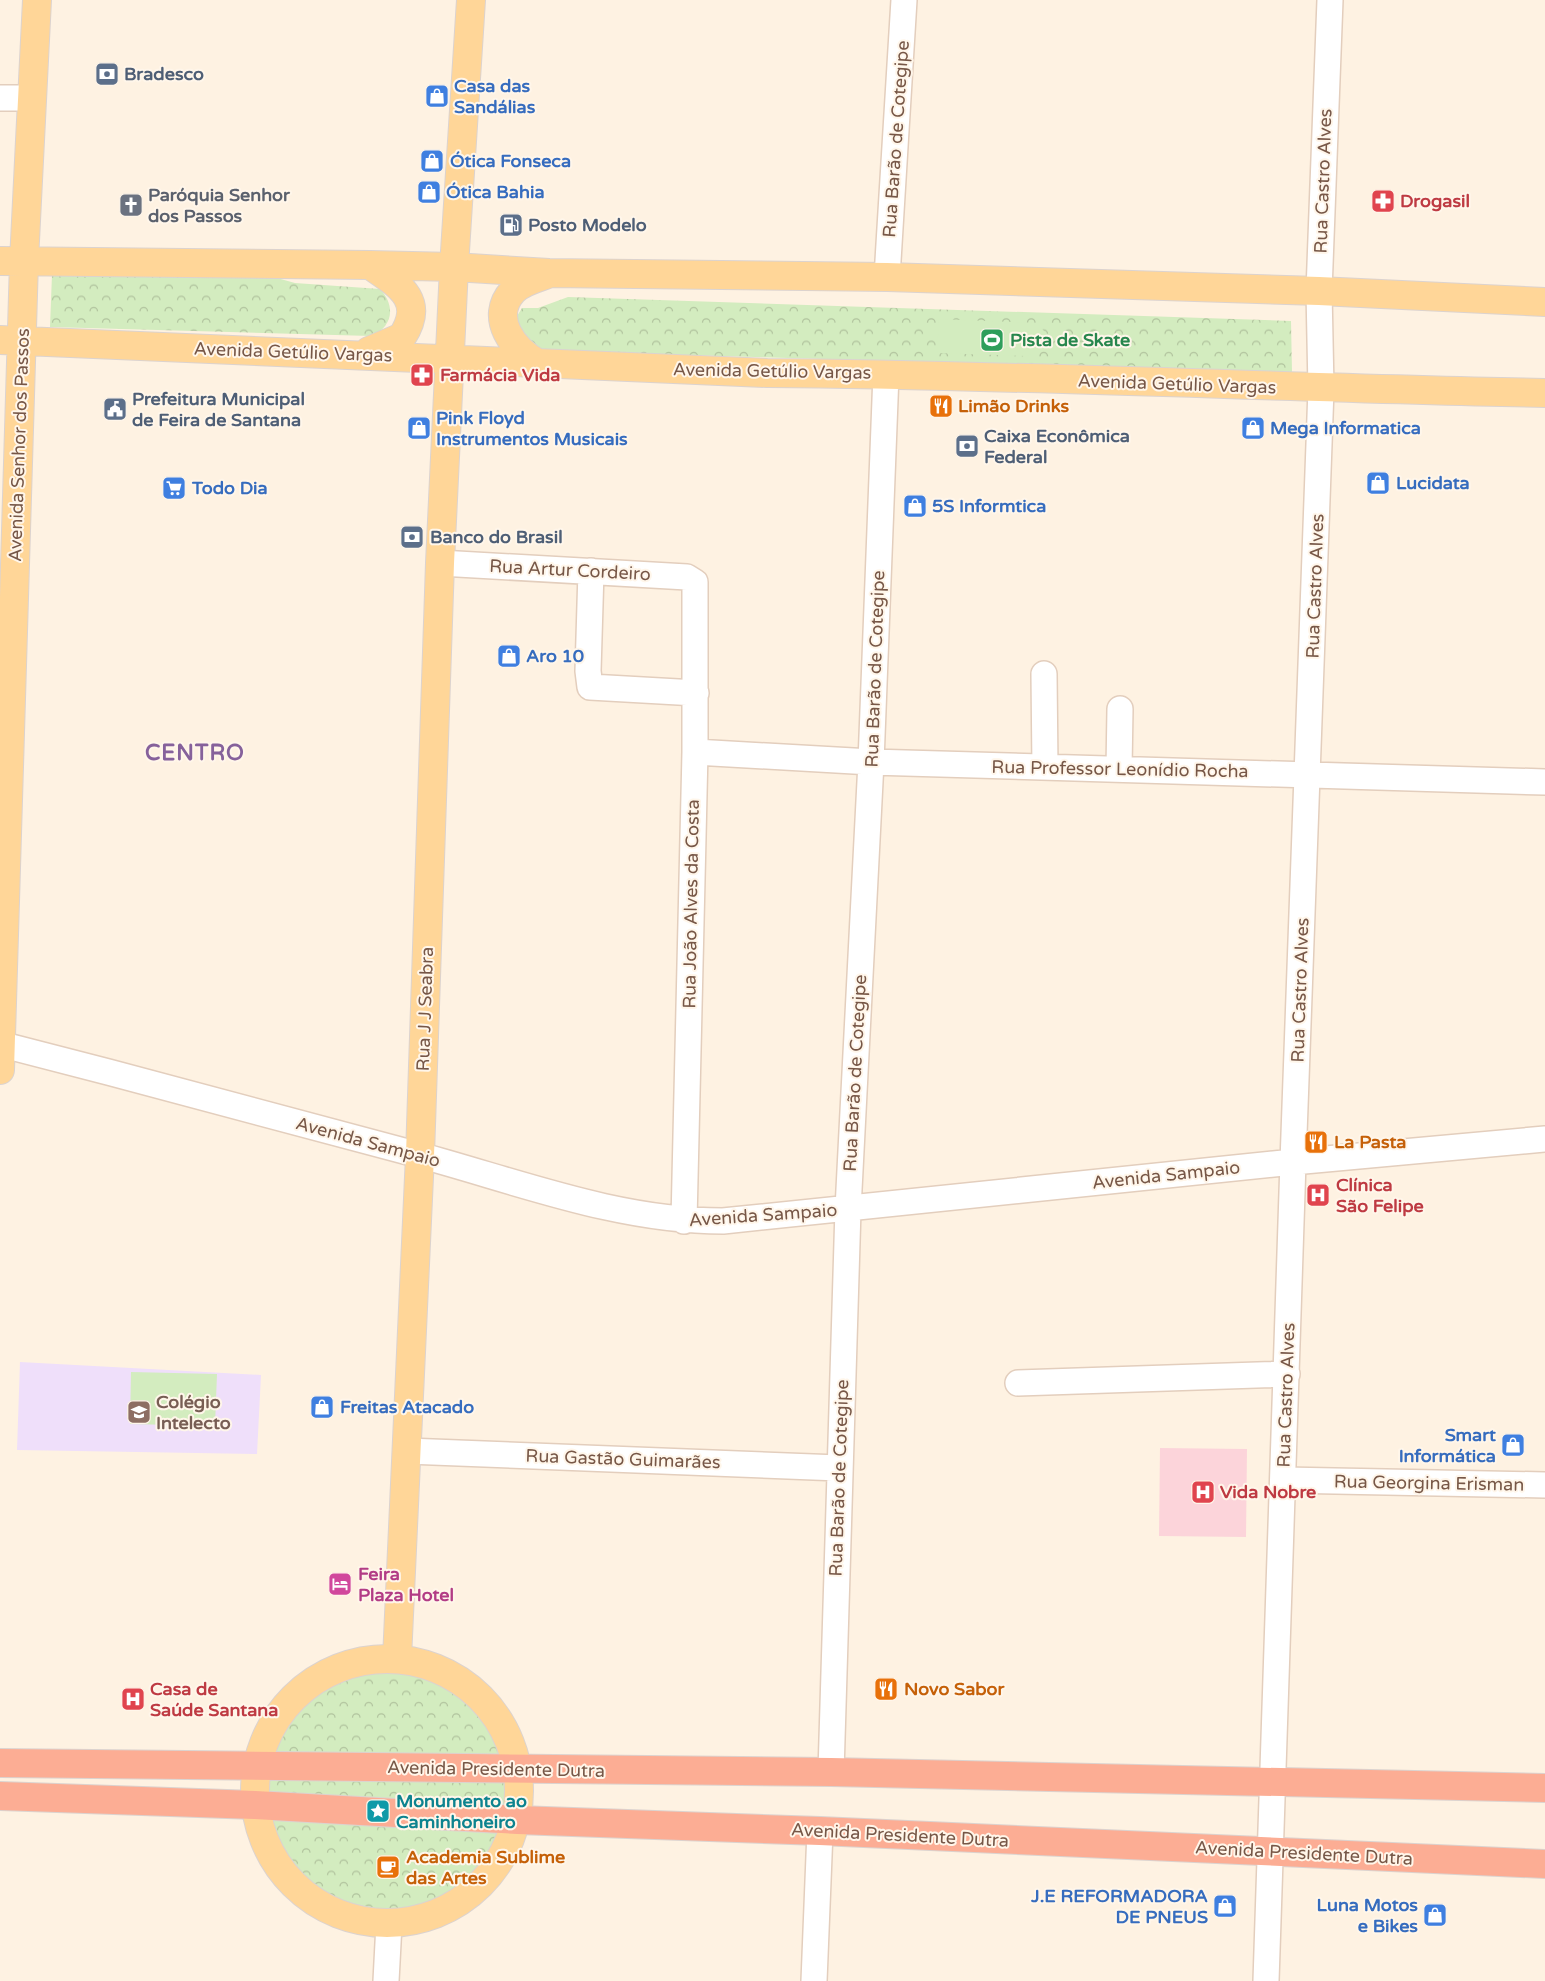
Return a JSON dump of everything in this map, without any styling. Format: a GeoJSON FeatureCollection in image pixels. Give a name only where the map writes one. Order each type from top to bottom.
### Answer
{"type":"FeatureCollection","features":[{"type":"Feature","properties":{"kind":"highway","name":"Avenida Presidente Dutra"},"geometry":{"type":"LineString","coordinates":[[0,1763],[256,1764],[518,1770],[831,1772],[1545,1788]]}},
{"type":"Feature","properties":{"kind":"highway","name":"Avenida Presidente Dutra"},"geometry":{"type":"LineString","coordinates":[[0,1796],[255,1805],[518,1820],[820,1831],[1545,1864]]}},
{"type":"Feature","properties":{"kind":"main road","name":"Avenida Senhor dos Passos"},"geometry":{"type":"LineString","coordinates":[[0,1053],[12,261],[32,98],[37,0]]}},
{"type":"Feature","properties":{"kind":"main road","name":"Rua J J Seabra"},"geometry":{"type":"LineString","coordinates":[[397,1660],[420,1155],[440,562],[454,267],[471,0]]}},
{"type":"Feature","properties":{"kind":"main road"},"geometry":{"type":"LineString","coordinates":[[12,261],[370,265],[454,267],[549,273],[887,277],[1319,291],[1545,302]]}},
{"type":"Feature","properties":{"kind":"main road"},"geometry":{"type":"LineString","coordinates":[[360,354],[402,338],[412,318],[412,307],[402,287],[370,265]]}},
{"type":"Feature","properties":{"kind":"main road"},"geometry":{"type":"LineString","coordinates":[[538,364],[523,355],[510,339],[505,328],[504,316],[506,302],[513,291],[525,282],[549,273]]}},
{"type":"Feature","properties":{"kind":"main road","name":"Avenida Getúlio Vargas"},"geometry":{"type":"LineString","coordinates":[[11,341],[360,354],[538,364],[767,373],[886,374],[1321,389],[1545,393]]}},
{"type":"Feature","properties":{"kind":"main road"},"geometry":{"type":"LineString","coordinates":[[371,1660],[397,1660],[429,1666],[458,1680],[485,1701],[502,1724],[517,1759],[521,1788],[518,1820],[503,1857],[489,1877],[463,1900],[432,1916],[389,1924],[358,1921],[329,1911],[304,1896],[284,1875],[268,1851],[258,1824],[255,1805],[256,1764],[267,1734],[282,1710],[302,1690],[322,1676],[345,1666],[371,1660]]}},
{"type":"Feature","properties":{"kind":"street","name":"Rua Barão de Cotegipe"},"geometry":{"type":"LineString","coordinates":[[887,277],[904,0]]}},
{"type":"Feature","properties":{"kind":"street","name":"Rua Castro Alves"},"geometry":{"type":"LineString","coordinates":[[1266,1981],[1272,1852],[1293,1162],[1309,774],[1321,389],[1319,291],[1330,0]]}},
{"type":"Feature","properties":{"kind":"street"},"geometry":{"type":"LineString","coordinates":[[0,98],[32,98]]}},
{"type":"Feature","properties":{"kind":"street","name":"Rua Barão de Cotegipe"},"geometry":{"type":"LineString","coordinates":[[831,1772],[848,1209],[871,762],[886,374]]}},
{"type":"Feature","properties":{"kind":"street","name":"Rua Artur Cordeiro"},"geometry":{"type":"LineString","coordinates":[[440,562],[687,578],[692,579],[696,586]]}},
{"type":"Feature","properties":{"kind":"street"},"geometry":{"type":"LineString","coordinates":[[591,571],[588,671],[590,687],[696,693]]}},
{"type":"Feature","properties":{"kind":"street","name":"Rua João Alves da Costa"},"geometry":{"type":"LineString","coordinates":[[684,1221],[695,752],[696,586]]}},
{"type":"Feature","properties":{"kind":"street"},"geometry":{"type":"LineString","coordinates":[[1044,674],[1045,767]]}},
{"type":"Feature","properties":{"kind":"street"},"geometry":{"type":"LineString","coordinates":[[1119,769],[1120,709]]}},
{"type":"Feature","properties":{"kind":"street","name":"Rua Professor Leonídio Rocha"},"geometry":{"type":"LineString","coordinates":[[695,752],[871,762],[1545,782]]}},
{"type":"Feature","properties":{"kind":"street","name":"Avenida Sampaio"},"geometry":{"type":"LineString","coordinates":[[0,1053],[420,1155],[577,1200],[637,1215],[684,1221],[723,1221],[1293,1162],[1545,1139]]}},
{"type":"Feature","properties":{"kind":"street"},"geometry":{"type":"LineString","coordinates":[[1018,1383],[1287,1374]]}},
{"type":"Feature","properties":{"kind":"street","name":"Rua Gastão Guimarães"},"geometry":{"type":"LineString","coordinates":[[407,1451],[839,1468]]}},
{"type":"Feature","properties":{"kind":"street","name":"Rua Georgina Erisman"},"geometry":{"type":"LineString","coordinates":[[1284,1480],[1545,1485]]}},
{"type":"Feature","properties":{"kind":"street"},"geometry":{"type":"LineString","coordinates":[[814,1981],[820,1831]]}},
{"type":"Feature","properties":{"kind":"street"},"geometry":{"type":"LineString","coordinates":[[386,1981],[389,1924]]}},
{"type":"Feature","properties":{"kind":"shaded area","name":"Colégio Intelecto"},"geometry":{"type":"Polygon","coordinates":[[[20,1362],[261,1375],[257,1454],[17,1450],[20,1362]]]}},
{"type":"Feature","properties":{"kind":"shaded area","name":"Vida Nobre"},"geometry":{"type":"Polygon","coordinates":[[[1160,1448],[1247,1449],[1246,1537],[1159,1536],[1160,1448]]]}},
{"type":"Feature","properties":{"kind":"green space"},"geometry":{"type":"Polygon","coordinates":[[[52,274],[277,278],[295,283],[380,289],[388,302],[390,316],[384,327],[371,336],[50,327],[52,274]]]}},
{"type":"Feature","properties":{"kind":"green space"},"geometry":{"type":"Polygon","coordinates":[[[568,297],[1291,321],[1292,372],[536,351],[514,321],[522,308],[538,308],[568,297]]]}},
{"type":"Feature","properties":{"kind":"green space","name":"Pista de Skate"},"geometry":{"type":"Polygon","coordinates":[[[939,319],[1037,323],[1044,331],[1045,343],[1035,353],[1027,356],[937,353],[939,319]]]}},
{"type":"Feature","properties":{"kind":"green space"},"geometry":{"type":"Polygon","coordinates":[[[131,1372],[217,1374],[215,1426],[130,1424],[131,1372]]]}},
{"type":"Feature","properties":{"kind":"green space"},"geometry":{"type":"Polygon","coordinates":[[[374,1659],[400,1659],[425,1664],[449,1674],[481,1697],[497,1717],[509,1740],[517,1765],[519,1791],[517,1817],[509,1842],[497,1865],[481,1885],[461,1901],[425,1918],[400,1923],[374,1923],[349,1918],[325,1908],[293,1885],[277,1865],[260,1829],[255,1804],[255,1778],[260,1753],[270,1729],[293,1697],[313,1681],[349,1664],[374,1659]]]}},
{"type":"Feature","properties":{"kind":"place","name":"Bradesco"},"geometry":{"type":"Point","coordinates":[107,74]}},
{"type":"Feature","properties":{"kind":"place","name":"Casa das Sandálias"},"geometry":{"type":"Point","coordinates":[437,96]}},
{"type":"Feature","properties":{"kind":"place","name":"Ótica Fonseca"},"geometry":{"type":"Point","coordinates":[432,161]}},
{"type":"Feature","properties":{"kind":"place","name":"Ótica Bahia"},"geometry":{"type":"Point","coordinates":[429,192]}},
{"type":"Feature","properties":{"kind":"place","name":"Drogasil"},"geometry":{"type":"Point","coordinates":[1383,201]}},
{"type":"Feature","properties":{"kind":"place","name":"Paróquia Senhor dos Passos"},"geometry":{"type":"Point","coordinates":[131,205]}},
{"type":"Feature","properties":{"kind":"place","name":"Posto Modelo"},"geometry":{"type":"Point","coordinates":[511,225]}},
{"type":"Feature","properties":{"kind":"place","name":"Pista de Skate"},"geometry":{"type":"Point","coordinates":[992,340]}},
{"type":"Feature","properties":{"kind":"place","name":"Farmácia Vida"},"geometry":{"type":"Point","coordinates":[422,375]}},
{"type":"Feature","properties":{"kind":"place","name":"Limão Drinks"},"geometry":{"type":"Point","coordinates":[941,406]}},
{"type":"Feature","properties":{"kind":"place","name":"Prefeitura Municipal de Feira de Santana"},"geometry":{"type":"Point","coordinates":[115,409]}},
{"type":"Feature","properties":{"kind":"place","name":"Pink Floyd Instrumentos Musicais"},"geometry":{"type":"Point","coordinates":[419,428]}},
{"type":"Feature","properties":{"kind":"place","name":"Mega Informatica"},"geometry":{"type":"Point","coordinates":[1253,428]}},
{"type":"Feature","properties":{"kind":"place","name":"Caixa Econômica Federal"},"geometry":{"type":"Point","coordinates":[967,446]}},
{"type":"Feature","properties":{"kind":"place","name":"Lucidata"},"geometry":{"type":"Point","coordinates":[1378,483]}},
{"type":"Feature","properties":{"kind":"place","name":"Todo Dia"},"geometry":{"type":"Point","coordinates":[174,488]}},
{"type":"Feature","properties":{"kind":"place","name":"5S Informtica"},"geometry":{"type":"Point","coordinates":[915,506]}},
{"type":"Feature","properties":{"kind":"place","name":"Banco do Brasil"},"geometry":{"type":"Point","coordinates":[412,537]}},
{"type":"Feature","properties":{"kind":"place","name":"Aro 10"},"geometry":{"type":"Point","coordinates":[509,656]}},
{"type":"Feature","properties":{"kind":"place","name":"La Pasta"},"geometry":{"type":"Point","coordinates":[1316,1142]}},
{"type":"Feature","properties":{"kind":"place","name":"Clínica São Felipe"},"geometry":{"type":"Point","coordinates":[1318,1195]}},
{"type":"Feature","properties":{"kind":"place","name":"Freitas Atacado"},"geometry":{"type":"Point","coordinates":[322,1407]}},
{"type":"Feature","properties":{"kind":"place","name":"Colégio Intelecto"},"geometry":{"type":"Point","coordinates":[139,1412]}},
{"type":"Feature","properties":{"kind":"place","name":"Smart Informática"},"geometry":{"type":"Point","coordinates":[1513,1445]}},
{"type":"Feature","properties":{"kind":"place","name":"Vida Nobre"},"geometry":{"type":"Point","coordinates":[1203,1492]}},
{"type":"Feature","properties":{"kind":"place","name":"Feira Plaza Hotel"},"geometry":{"type":"Point","coordinates":[340,1584]}},
{"type":"Feature","properties":{"kind":"place","name":"Novo Sabor"},"geometry":{"type":"Point","coordinates":[886,1689]}},
{"type":"Feature","properties":{"kind":"place","name":"Casa de Saúde Santana"},"geometry":{"type":"Point","coordinates":[133,1699]}},
{"type":"Feature","properties":{"kind":"place","name":"Monumento ao Caminhoneiro"},"geometry":{"type":"Point","coordinates":[378,1811]}},
{"type":"Feature","properties":{"kind":"place","name":"Academia Sublime das Artes"},"geometry":{"type":"Point","coordinates":[388,1867]}},
{"type":"Feature","properties":{"kind":"place","name":"J.E REFORMADORA DE PNEUS"},"geometry":{"type":"Point","coordinates":[1225,1906]}},
{"type":"Feature","properties":{"kind":"place","name":"Luna Motos e Bikes"},"geometry":{"type":"Point","coordinates":[1435,1915]}},
{"type":"Feature","properties":{"kind":"district","name":"CENTRO"},"geometry":{"type":"Point","coordinates":[195,753]}}]}
